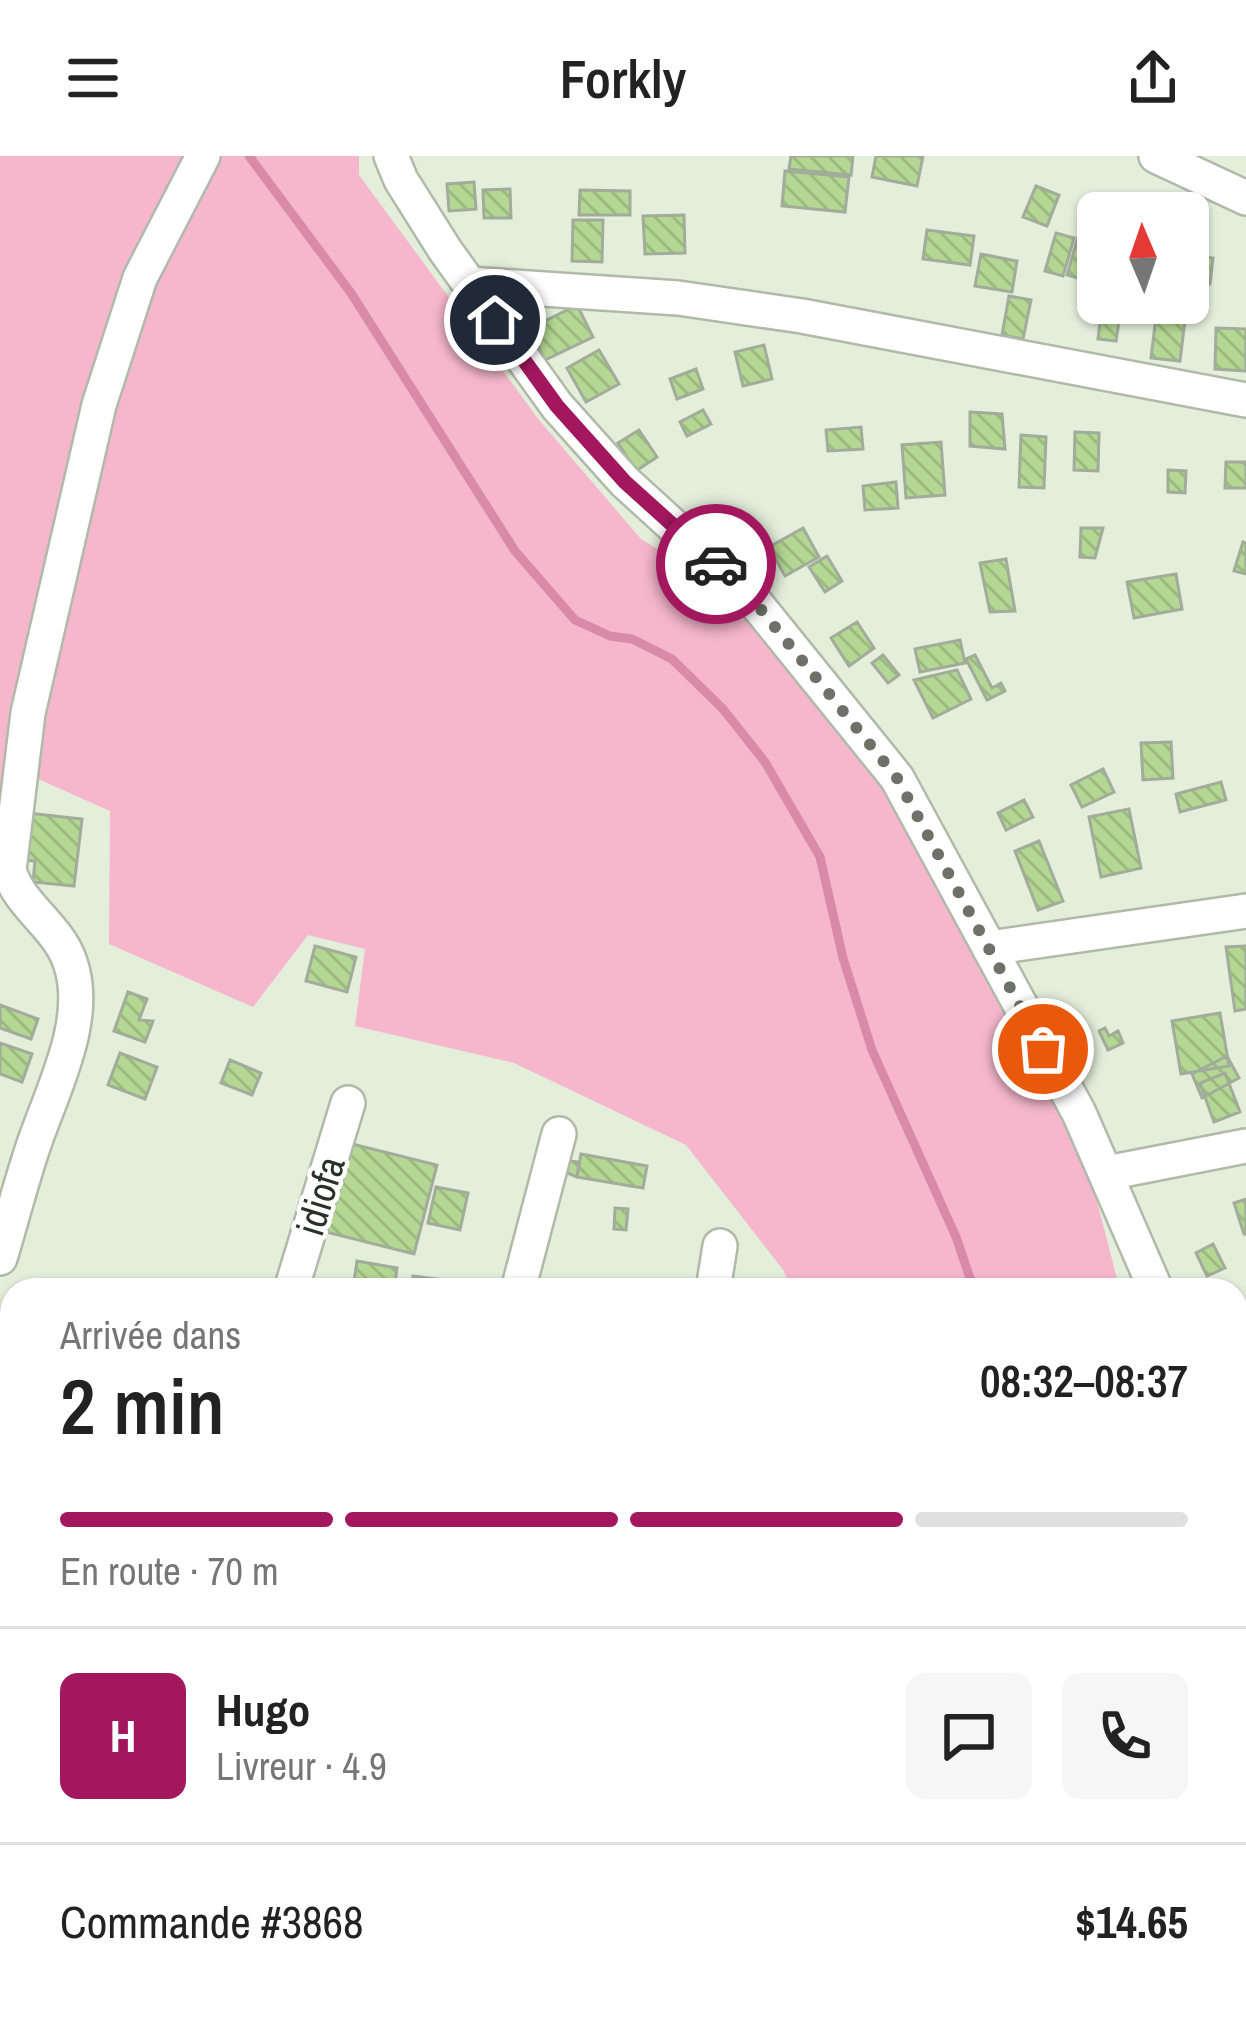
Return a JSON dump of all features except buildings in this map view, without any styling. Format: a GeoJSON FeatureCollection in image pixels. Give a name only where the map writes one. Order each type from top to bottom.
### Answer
{"type":"FeatureCollection","features":[{"type":"Feature","properties":{"kind":"street"},"geometry":{"type":"LineString","coordinates":[[0,1258],[67,1047],[77,984],[54,930],[12,883],[9,870],[28,713],[99,405],[140,278],[203,156]]}},
{"type":"Feature","properties":{"kind":"street"},"geometry":{"type":"LineString","coordinates":[[391,156],[401,180],[469,284],[557,406],[625,482],[750,596],[876,747],[907,794],[1107,1173],[1151,1278]]}},
{"type":"Feature","properties":{"kind":"street"},"geometry":{"type":"LineString","coordinates":[[1156,156],[1246,198]]}},
{"type":"Feature","properties":{"kind":"street"},"geometry":{"type":"LineString","coordinates":[[469,284],[656,296],[802,316],[1246,400]]}},
{"type":"Feature","properties":{"kind":"street"},"geometry":{"type":"LineString","coordinates":[[988,948],[1246,910]]}},
{"type":"Feature","properties":{"kind":"street","name":"idiofa"},"geometry":{"type":"LineString","coordinates":[[296,1278],[348,1103]]}},
{"type":"Feature","properties":{"kind":"street"},"geometry":{"type":"LineString","coordinates":[[521,1278],[559,1134]]}},
{"type":"Feature","properties":{"kind":"street"},"geometry":{"type":"LineString","coordinates":[[1107,1173],[1246,1146]]}},
{"type":"Feature","properties":{"kind":"street"},"geometry":{"type":"LineString","coordinates":[[714,1278],[719,1246]]}},
{"type":"Feature","properties":{"kind":"shaded area"},"geometry":{"type":"Polygon","coordinates":[[[0,156],[359,156],[359,175],[539,420],[641,539],[730,593],[913,819],[1078,1128],[1117,1278],[786,1278],[686,1145],[514,1063],[355,1026],[365,949],[308,935],[253,1007],[109,944],[110,811],[38,779],[0,820],[0,156]]]}},
{"type":"Feature","properties":{"kind":"waterway"},"geometry":{"type":"LineString","coordinates":[[249,156],[351,293],[515,551],[575,620],[610,636],[632,639],[672,659],[723,709],[765,762],[820,857],[843,958],[872,1050],[970,1278]]}},
{"type":"Feature","properties":{"kind":"way so far"},"geometry":{"type":"LineString","coordinates":[[716,564],[750,596],[897,778],[1043,1049]]}},
{"type":"Feature","properties":{"kind":"route"},"geometry":{"type":"LineString","coordinates":[[495,320],[557,406],[625,482],[716,564]]}}]}
